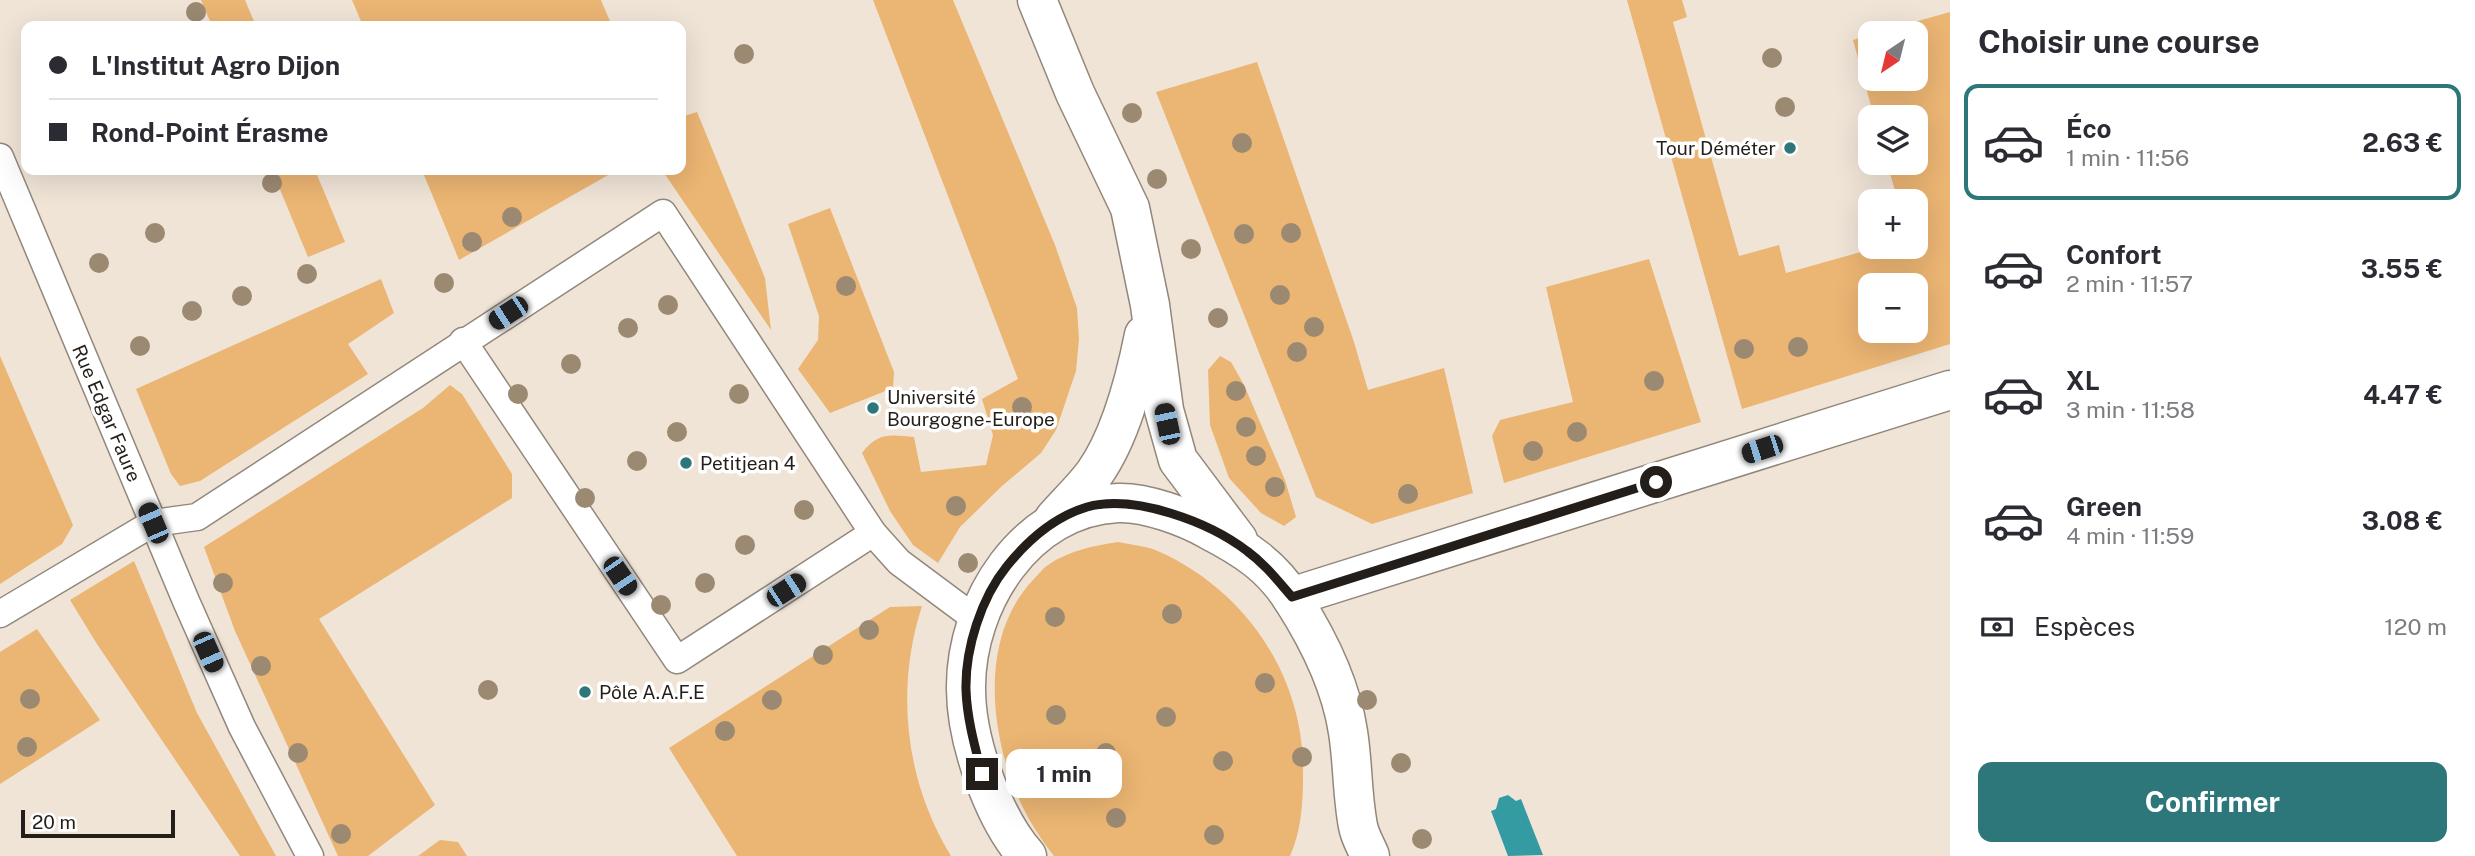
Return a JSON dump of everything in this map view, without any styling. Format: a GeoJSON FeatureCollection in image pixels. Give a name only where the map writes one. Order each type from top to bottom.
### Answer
{"type":"FeatureCollection","features":[{"type":"Feature","properties":{"kind":"main road"},"geometry":{"type":"LineString","coordinates":[[1037,0],[1074,93],[1130,208],[1150,305],[1164,410],[1178,460],[1246,550],[1269,570],[1292,597],[1315,635],[1343,705],[1348,732],[1357,847]]}},
{"type":"Feature","properties":{"kind":"main road"},"geometry":{"type":"LineString","coordinates":[[1024,854],[982,774],[971,734],[966,689],[977,621],[994,582],[1021,549],[1050,524],[1094,473],[1108,448],[1135,380],[1150,305]]}},
{"type":"Feature","properties":{"kind":"main road"},"geometry":{"type":"LineString","coordinates":[[1292,597],[1949,393]]}},
{"type":"Feature","properties":{"kind":"main road"},"geometry":{"type":"LineString","coordinates":[[1050,524],[1087,508],[1121,503],[1157,509],[1193,521],[1246,550]]}},
{"type":"Feature","properties":{"kind":"lane","name":"Rue Edgar Faure"},"geometry":{"type":"LineString","coordinates":[[0,157],[153,523],[242,727],[310,856]]}},
{"type":"Feature","properties":{"kind":"lane"},"geometry":{"type":"LineString","coordinates":[[0,614],[153,523],[197,517],[663,213],[873,533],[899,562],[977,621]]}},
{"type":"Feature","properties":{"kind":"lane"},"geometry":{"type":"LineString","coordinates":[[463,341],[677,660],[873,533]]}},
{"type":"Feature","properties":{"kind":"shaded area"},"geometry":{"type":"Polygon","coordinates":[[[201,0],[245,0],[254,21],[210,21],[201,0]]]}},
{"type":"Feature","properties":{"kind":"shaded area"},"geometry":{"type":"Polygon","coordinates":[[[352,0],[601,0],[610,21],[361,21],[352,0]]]}},
{"type":"Feature","properties":{"kind":"shaded area"},"geometry":{"type":"Polygon","coordinates":[[[873,0],[953,0],[1055,245],[1077,308],[1079,339],[1076,371],[1056,430],[1041,453],[960,527],[938,563],[913,545],[890,511],[862,453],[873,441],[885,436],[914,437],[921,472],[986,465],[993,435],[982,399],[1018,379],[873,0]]]}},
{"type":"Feature","properties":{"kind":"shaded area"},"geometry":{"type":"Polygon","coordinates":[[[1627,0],[1682,0],[1687,17],[1673,22],[1739,256],[1779,245],[1786,273],[1858,253],[1858,259],[1928,259],[1928,189],[1895,189],[1890,175],[1928,175],[1928,105],[1871,105],[1867,91],[1928,91],[1928,21],[1918,21],[1950,12],[1950,344],[1742,409],[1627,0]]]}},
{"type":"Feature","properties":{"kind":"shaded area"},"geometry":{"type":"Polygon","coordinates":[[[1858,38],[1858,58],[1853,40],[1858,38]]]}},
{"type":"Feature","properties":{"kind":"shaded area"},"geometry":{"type":"Polygon","coordinates":[[[1257,62],[1354,342],[1368,390],[1444,368],[1473,493],[1372,524],[1316,497],[1156,92],[1257,62]]]}},
{"type":"Feature","properties":{"kind":"shaded area"},"geometry":{"type":"Polygon","coordinates":[[[697,112],[765,278],[771,330],[665,175],[686,175],[686,115],[697,112]]]}},
{"type":"Feature","properties":{"kind":"shaded area"},"geometry":{"type":"Polygon","coordinates":[[[274,175],[317,175],[345,242],[308,257],[274,175]]]}},
{"type":"Feature","properties":{"kind":"shaded area"},"geometry":{"type":"Polygon","coordinates":[[[424,175],[608,175],[459,260],[424,175]]]}},
{"type":"Feature","properties":{"kind":"shaded area"},"geometry":{"type":"Polygon","coordinates":[[[830,208],[894,372],[893,388],[830,413],[798,369],[818,340],[819,316],[788,224],[830,208]]]}},
{"type":"Feature","properties":{"kind":"shaded area"},"geometry":{"type":"Polygon","coordinates":[[[1649,259],[1701,422],[1504,483],[1492,436],[1500,420],[1573,402],[1546,287],[1649,259]]]}},
{"type":"Feature","properties":{"kind":"shaded area"},"geometry":{"type":"Polygon","coordinates":[[[381,279],[394,313],[348,344],[368,374],[200,481],[180,486],[171,474],[136,389],[381,279]]]}},
{"type":"Feature","properties":{"kind":"shaded area"},"geometry":{"type":"Polygon","coordinates":[[[0,356],[73,525],[62,544],[0,584],[0,356]]]}},
{"type":"Feature","properties":{"kind":"shaded area"},"geometry":{"type":"Polygon","coordinates":[[[1220,356],[1231,362],[1244,385],[1285,480],[1296,517],[1284,526],[1261,513],[1229,478],[1210,425],[1208,370],[1220,356]]]}},
{"type":"Feature","properties":{"kind":"shaded area"},"geometry":{"type":"Polygon","coordinates":[[[450,385],[462,394],[512,474],[512,498],[319,619],[435,805],[368,856],[338,856],[235,631],[204,547],[423,408],[450,385]]]}},
{"type":"Feature","properties":{"kind":"shaded area"},"geometry":{"type":"Polygon","coordinates":[[[1118,542],[1155,550],[1192,569],[1220,590],[1245,615],[1266,643],[1282,674],[1294,707],[1301,741],[1302,808],[1297,837],[1290,856],[1054,856],[1025,813],[1008,771],[996,714],[997,656],[1004,628],[1016,603],[1046,567],[1073,552],[1118,542]]]}},
{"type":"Feature","properties":{"kind":"shaded area"},"geometry":{"type":"Polygon","coordinates":[[[134,561],[197,713],[276,856],[240,856],[70,600],[134,561]]]}},
{"type":"Feature","properties":{"kind":"shaded area"},"geometry":{"type":"Polygon","coordinates":[[[922,606],[909,670],[909,734],[923,797],[951,856],[737,856],[669,748],[890,607],[922,606]]]}},
{"type":"Feature","properties":{"kind":"shaded area"},"geometry":{"type":"Polygon","coordinates":[[[37,629],[100,720],[0,784],[0,652],[37,629]]]}},
{"type":"Feature","properties":{"kind":"shaded area"},"geometry":{"type":"Polygon","coordinates":[[[440,840],[458,842],[467,856],[418,856],[440,840]]]}},
{"type":"Feature","properties":{"kind":"water"},"geometry":{"type":"Polygon","coordinates":[[[1508,795],[1516,801],[1521,799],[1543,855],[1508,856],[1491,811],[1496,809],[1499,798],[1508,795]]]}},
{"type":"Feature","properties":{"kind":"place","name":"Tour Déméter"},"geometry":{"type":"Point","coordinates":[1790,148]}},
{"type":"Feature","properties":{"kind":"place","name":"Université Bourgogne-Europe"},"geometry":{"type":"Point","coordinates":[873,408]}},
{"type":"Feature","properties":{"kind":"place","name":"Petitjean 4"},"geometry":{"type":"Point","coordinates":[686,463]}},
{"type":"Feature","properties":{"kind":"place","name":"Pôle A.A.F.E"},"geometry":{"type":"Point","coordinates":[585,692]}},
{"type":"Feature","properties":{"kind":"route"},"geometry":{"type":"LineString","coordinates":[[982,774],[971,734],[966,689],[977,621],[994,582],[1021,549],[1050,524],[1087,508],[1121,503],[1157,509],[1193,521],[1246,550],[1269,570],[1292,597],[1656,482]]}}]}
